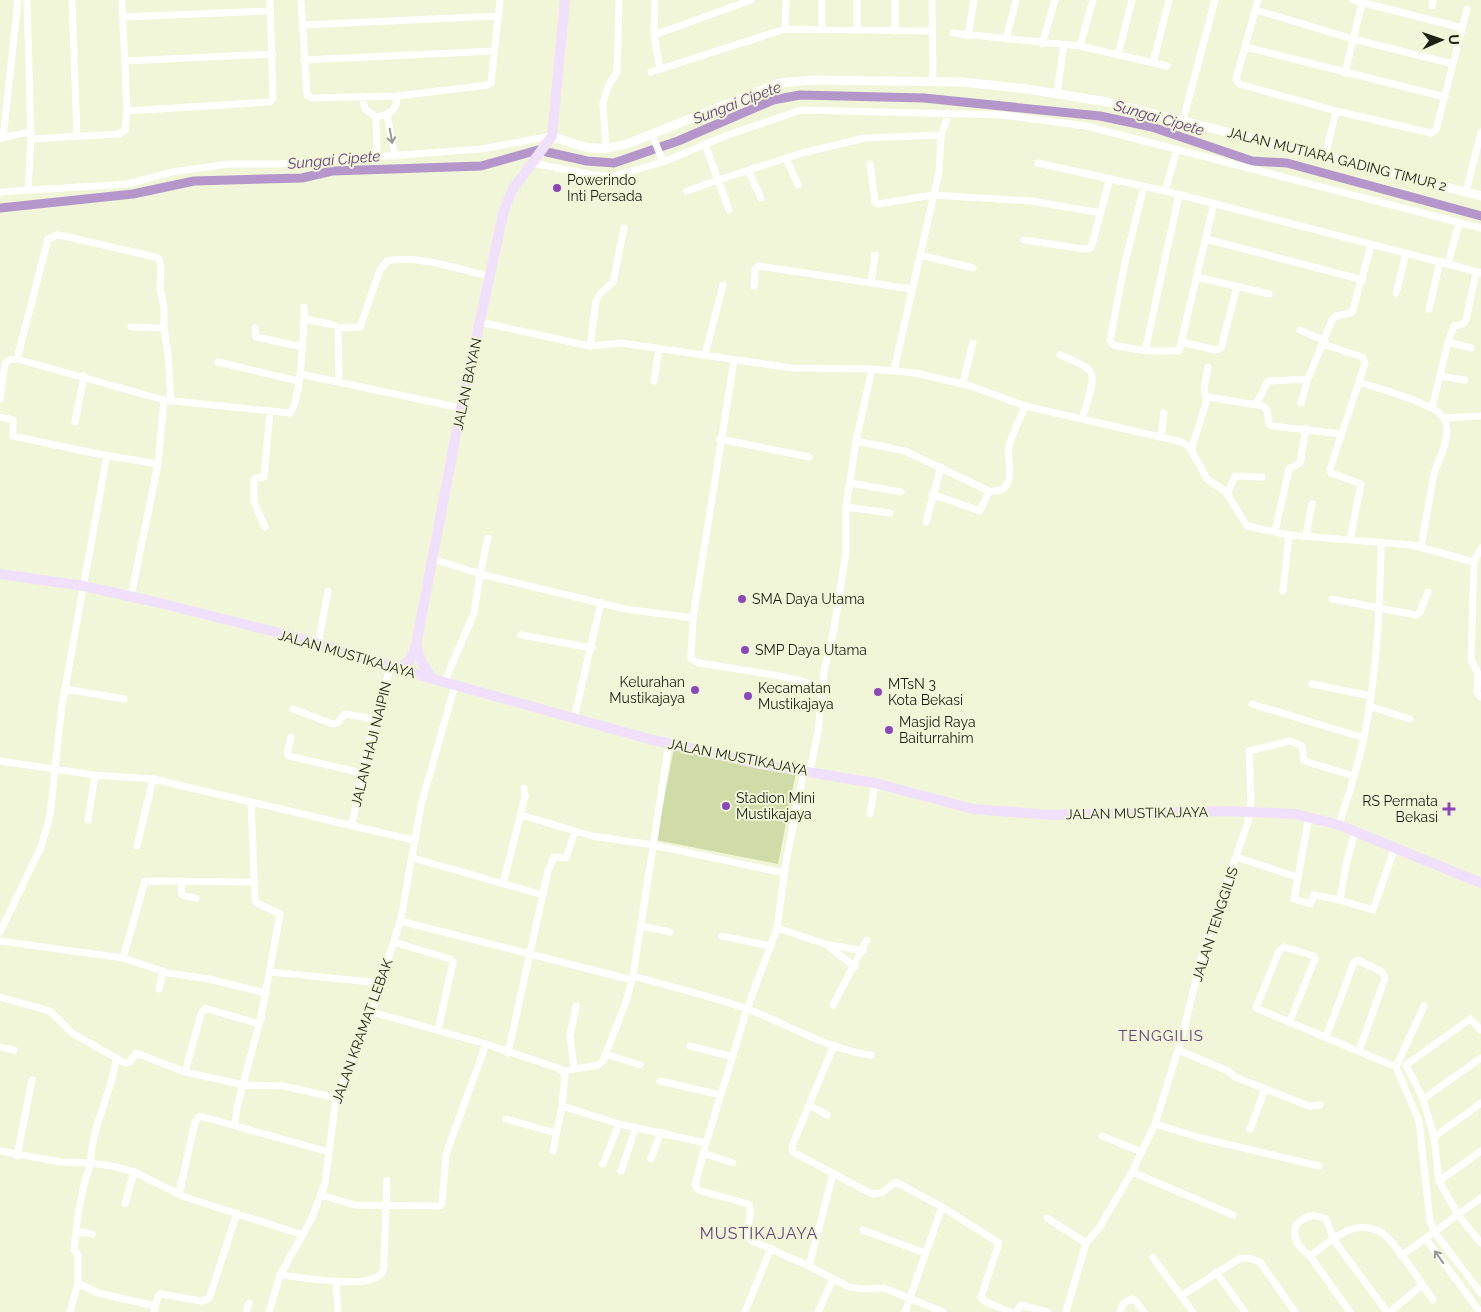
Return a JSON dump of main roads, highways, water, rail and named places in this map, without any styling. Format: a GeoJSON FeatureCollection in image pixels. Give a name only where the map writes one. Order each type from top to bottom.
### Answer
{"type":"FeatureCollection","features":[{"type":"Feature","properties":{"kind":"main road","name":"JALAN BAYAN"},"geometry":{"type":"LineString","coordinates":[[396,667],[410,660],[416,645],[461,408],[507,201],[552,136],[565,0]]}},
{"type":"Feature","properties":{"kind":"main road","name":"JALAN MUSTIKAJAYA"},"geometry":{"type":"LineString","coordinates":[[0,574],[84,586],[131,596],[318,644],[574,719],[760,764],[875,783],[973,809],[1053,814],[1250,811],[1309,817],[1355,831],[1481,883]]}},
{"type":"Feature","properties":{"kind":"main road"},"geometry":{"type":"LineString","coordinates":[[416,645],[422,663],[433,679]]}},
{"type":"Feature","properties":{"kind":"waterway","name":"Sungai Cipete"},"geometry":{"type":"LineString","coordinates":[[0,208],[133,194],[194,181],[302,178],[332,171],[481,166],[538,150],[587,161],[614,163],[678,141],[773,100],[800,95],[924,98],[1100,116],[1152,127],[1252,161],[1287,163],[1481,216]]}},
{"type":"Feature","properties":{"kind":"place","name":"Powerindo Inti Persada"},"geometry":{"type":"Point","coordinates":[557,188]}},
{"type":"Feature","properties":{"kind":"place","name":"SMA Daya Utama"},"geometry":{"type":"Point","coordinates":[742,599]}},
{"type":"Feature","properties":{"kind":"place","name":"SMP Daya Utama"},"geometry":{"type":"Point","coordinates":[745,650]}},
{"type":"Feature","properties":{"kind":"place","name":"Kelurahan Mustikajaya"},"geometry":{"type":"Point","coordinates":[695,690]}},
{"type":"Feature","properties":{"kind":"place","name":"MTsN 3 Kota Bekasi"},"geometry":{"type":"Point","coordinates":[878,692]}},
{"type":"Feature","properties":{"kind":"place","name":"Kecamatan Mustikajaya"},"geometry":{"type":"Point","coordinates":[748,696]}},
{"type":"Feature","properties":{"kind":"place","name":"Masjid Raya Baiturrahim"},"geometry":{"type":"Point","coordinates":[889,730]}},
{"type":"Feature","properties":{"kind":"place","name":"Stadion Mini Mustikajaya"},"geometry":{"type":"Point","coordinates":[726,806]}},
{"type":"Feature","properties":{"kind":"place","name":"RS Permata Bekasi"},"geometry":{"type":"Point","coordinates":[1449,809]}},
{"type":"Feature","properties":{"kind":"district","name":"TENGGILIS"},"geometry":{"type":"Point","coordinates":[1161,1036]}},
{"type":"Feature","properties":{"kind":"district","name":"MUSTIKAJAYA"},"geometry":{"type":"Point","coordinates":[759,1233]}}]}
